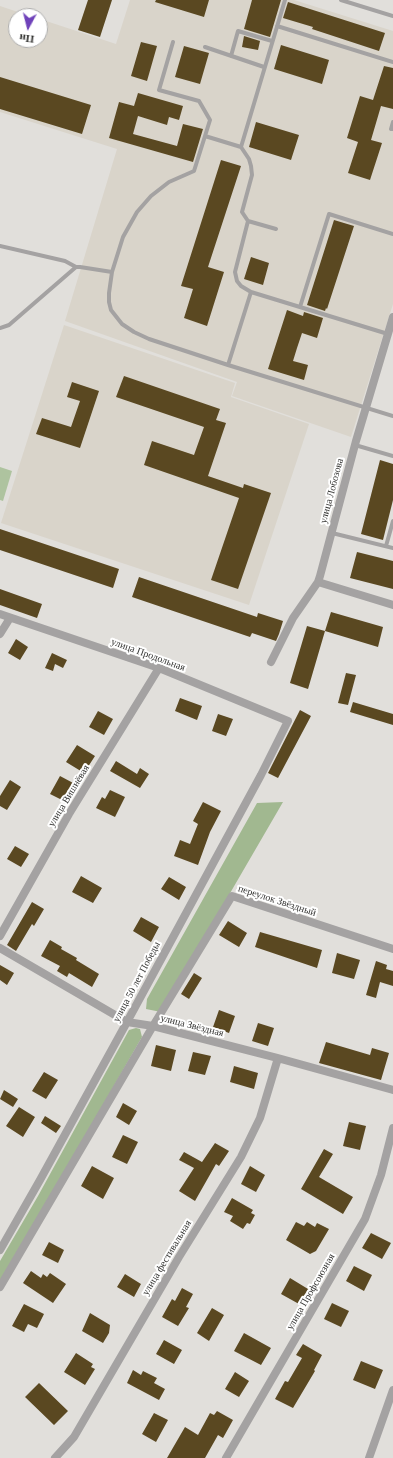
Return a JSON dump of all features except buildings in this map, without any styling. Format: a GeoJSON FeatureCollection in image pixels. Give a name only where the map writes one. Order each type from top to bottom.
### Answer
{"type":"FeatureCollection","features":[{"type":"Feature","properties":{"kind":"street","name":"улица Лобозова"},"geometry":{"type":"LineString","coordinates":[[271,662],[293,618],[316,585],[355,445],[389,338],[393,317]]}},
{"type":"Feature","properties":{"kind":"street"},"geometry":{"type":"LineString","coordinates":[[316,585],[393,605]]}},
{"type":"Feature","properties":{"kind":"street","name":"улица Продольная"},"geometry":{"type":"LineString","coordinates":[[0,614],[159,668],[288,721]]}},
{"type":"Feature","properties":{"kind":"street"},"geometry":{"type":"LineString","coordinates":[[0,634],[10,618]]}},
{"type":"Feature","properties":{"kind":"street","name":"улица Вишнёвая"},"geometry":{"type":"LineString","coordinates":[[0,936],[69,814],[159,668]]}},
{"type":"Feature","properties":{"kind":"street","name":"улица 50 лет Победы"},"geometry":{"type":"LineString","coordinates":[[0,1250],[127,1022],[261,775],[288,721]]}},
{"type":"Feature","properties":{"kind":"street","name":"переулок Звёздный"},"geometry":{"type":"LineString","coordinates":[[153,1026],[232,896],[393,949]]}},
{"type":"Feature","properties":{"kind":"street","name":"улица Звёздная"},"geometry":{"type":"LineString","coordinates":[[0,948],[127,1022],[153,1026],[278,1058],[393,1090]]}},
{"type":"Feature","properties":{"kind":"street"},"geometry":{"type":"LineString","coordinates":[[0,1286],[153,1026]]}},
{"type":"Feature","properties":{"kind":"street","name":"улица фестивальная"},"geometry":{"type":"LineString","coordinates":[[55,1458],[74,1437],[179,1257],[241,1157],[260,1118],[278,1058]]}},
{"type":"Feature","properties":{"kind":"street","name":"улица Профсоюзная"},"geometry":{"type":"LineString","coordinates":[[226,1458],[364,1219],[381,1175],[393,1128]]}},
{"type":"Feature","properties":{"kind":"street"},"geometry":{"type":"LineString","coordinates":[[369,1458],[393,1390]]}},
{"type":"Feature","properties":{"kind":"lane"},"geometry":{"type":"LineString","coordinates":[[241,147],[285,0]]}},
{"type":"Feature","properties":{"kind":"lane"},"geometry":{"type":"LineString","coordinates":[[341,0],[393,16]]}},
{"type":"Feature","properties":{"kind":"lane"},"geometry":{"type":"LineString","coordinates":[[277,26],[393,62]]}},
{"type":"Feature","properties":{"kind":"lane"},"geometry":{"type":"LineString","coordinates":[[231,56],[238,31],[272,41]]}},
{"type":"Feature","properties":{"kind":"lane"},"geometry":{"type":"LineString","coordinates":[[172,42],[159,90],[199,101],[210,120],[194,171],[169,182],[151,196],[137,212],[123,237],[112,272],[109,293],[111,310],[122,324],[149,339],[393,416]]}},
{"type":"Feature","properties":{"kind":"lane"},"geometry":{"type":"LineString","coordinates":[[205,47],[264,67]]}},
{"type":"Feature","properties":{"kind":"lane"},"geometry":{"type":"LineString","coordinates":[[393,122],[391,129],[393,129]]}},
{"type":"Feature","properties":{"kind":"lane"},"geometry":{"type":"LineString","coordinates":[[205,136],[241,147],[252,166],[252,175],[242,212],[248,222],[276,229]]}},
{"type":"Feature","properties":{"kind":"lane"},"geometry":{"type":"LineString","coordinates":[[300,307],[329,214],[393,234]]}},
{"type":"Feature","properties":{"kind":"lane"},"geometry":{"type":"LineString","coordinates":[[248,222],[235,272],[237,281],[241,286],[251,292],[300,307],[389,338]]}},
{"type":"Feature","properties":{"kind":"lane"},"geometry":{"type":"LineString","coordinates":[[0,246],[65,260],[76,267],[112,272]]}},
{"type":"Feature","properties":{"kind":"lane"},"geometry":{"type":"LineString","coordinates":[[0,328],[9,325],[76,267]]}},
{"type":"Feature","properties":{"kind":"lane"},"geometry":{"type":"LineString","coordinates":[[228,365],[251,292]]}},
{"type":"Feature","properties":{"kind":"lane"},"geometry":{"type":"LineString","coordinates":[[355,445],[393,456]]}},
{"type":"Feature","properties":{"kind":"lane"},"geometry":{"type":"LineString","coordinates":[[386,546],[393,521]]}},
{"type":"Feature","properties":{"kind":"lane"},"geometry":{"type":"LineString","coordinates":[[331,533],[393,548]]}},
{"type":"Feature","properties":{"kind":"shaded area"},"geometry":{"type":"Polygon","coordinates":[[[130,0],[294,0],[393,31],[393,304],[351,437],[232,396],[237,382],[65,321],[117,149],[0,112],[0,6],[8,9],[8,48],[48,48],[48,22],[116,44],[130,0]]]}},
{"type":"Feature","properties":{"kind":"shaded area"},"geometry":{"type":"Polygon","coordinates":[[[64,325],[235,383],[231,397],[309,424],[249,605],[1,523],[64,325]]]}},
{"type":"Feature","properties":{"kind":"green space"},"geometry":{"type":"Polygon","coordinates":[[[0,467],[12,471],[3,501],[0,500],[0,467]]]}},
{"type":"Feature","properties":{"kind":"green space"},"geometry":{"type":"Polygon","coordinates":[[[283,802],[161,1012],[146,1009],[147,999],[257,803],[283,802]]]}},
{"type":"Feature","properties":{"kind":"green space"},"geometry":{"type":"Polygon","coordinates":[[[136,1028],[140,1029],[142,1037],[0,1284],[0,1261],[38,1196],[129,1030],[136,1028]]]}}]}
